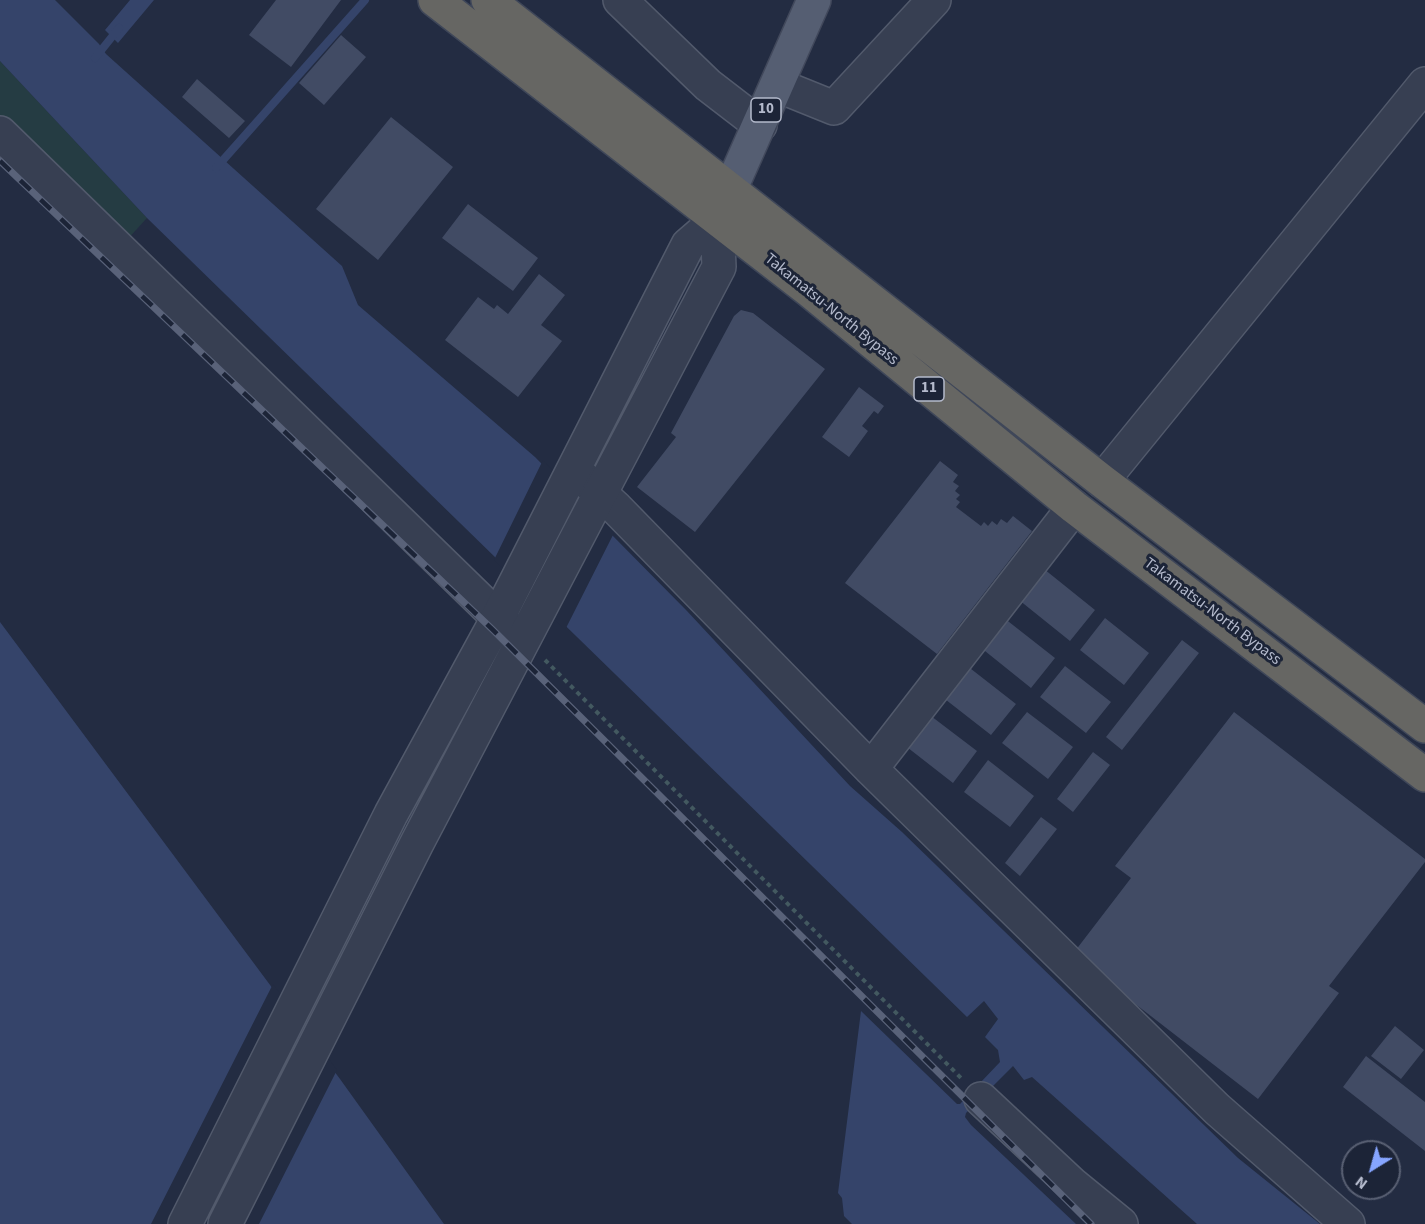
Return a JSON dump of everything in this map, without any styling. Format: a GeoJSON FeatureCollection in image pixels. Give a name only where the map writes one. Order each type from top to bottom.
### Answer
{"type":"FeatureCollection","features":[{"type":"Feature","properties":{"kind":"highway","name":"Takamatsu-North Bypass"},"geometry":{"type":"LineString","coordinates":[[435,0],[810,291],[1074,507],[1425,775]]}},
{"type":"Feature","properties":{"kind":"highway","name":"Takamatsu-North Bypass"},"geometry":{"type":"LineString","coordinates":[[488,0],[1102,481],[1425,726]]}},
{"type":"Feature","properties":{"kind":"main road","name":"10"},"geometry":{"type":"LineString","coordinates":[[717,220],[814,0]]}},
{"type":"Feature","properties":{"kind":"street"},"geometry":{"type":"LineString","coordinates":[[620,0],[708,85],[760,125]]}},
{"type":"Feature","properties":{"kind":"street"},"geometry":{"type":"LineString","coordinates":[[777,85],[834,108],[934,0]]}},
{"type":"Feature","properties":{"kind":"street"},"geometry":{"type":"LineString","coordinates":[[1102,481],[1425,84]]}},
{"type":"Feature","properties":{"kind":"street"},"geometry":{"type":"LineString","coordinates":[[0,133],[505,603],[521,641]]}},
{"type":"Feature","properties":{"kind":"street"},"geometry":{"type":"LineString","coordinates":[[185,1224],[391,814],[505,603],[688,245],[717,220]]}},
{"type":"Feature","properties":{"kind":"street"},"geometry":{"type":"LineString","coordinates":[[225,1224],[521,641],[719,267],[717,220]]}},
{"type":"Feature","properties":{"kind":"street"},"geometry":{"type":"LineString","coordinates":[[570,474],[1217,1109],[1348,1224]]}},
{"type":"Feature","properties":{"kind":"street"},"geometry":{"type":"LineString","coordinates":[[871,769],[1074,507]]}},
{"type":"Feature","properties":{"kind":"street"},"geometry":{"type":"LineString","coordinates":[[981,1099],[1072,1184],[1121,1224]]}},
{"type":"Feature","properties":{"kind":"path"},"geometry":{"type":"LineString","coordinates":[[521,641],[542,657],[981,1099]]}},
{"type":"Feature","properties":{"kind":"shaded area"},"geometry":{"type":"Polygon","coordinates":[[[0,61],[147,218],[126,241],[0,119],[0,61]]]}},
{"type":"Feature","properties":{"kind":"water"},"geometry":{"type":"Polygon","coordinates":[[[0,0],[55,0],[106,54],[342,266],[358,305],[535,457],[687,611],[850,786],[902,832],[1238,1158],[1320,1224],[1197,1224],[1032,1077],[1024,1080],[1013,1066],[966,1113],[965,1117],[1076,1224],[852,1224],[844,1216],[842,1198],[838,1193],[861,1011],[957,1104],[960,1104],[1000,1062],[998,1050],[985,1037],[998,1019],[984,1001],[967,1017],[147,218],[0,61],[0,0]]]}},
{"type":"Feature","properties":{"kind":"water"},"geometry":{"type":"Polygon","coordinates":[[[130,0],[154,0],[118,43],[105,30],[130,0]]]}},
{"type":"Feature","properties":{"kind":"water"},"geometry":{"type":"Polygon","coordinates":[[[0,622],[340,1079],[444,1224],[0,1224],[0,622]]]}},
{"type":"Feature","properties":{"kind":"pier"},"geometry":{"type":"Polygon","coordinates":[[[543,460],[614,533],[565,630],[494,560],[543,460]]]}},
{"type":"Feature","properties":{"kind":"pier"},"geometry":{"type":"Polygon","coordinates":[[[273,984],[337,1070],[259,1224],[151,1224],[273,984]]]}},
{"type":"Feature","properties":{"kind":"building"},"geometry":{"type":"Polygon","coordinates":[[[276,0],[341,0],[291,67],[249,35],[276,0]]]}},
{"type":"Feature","properties":{"kind":"building"},"geometry":{"type":"Polygon","coordinates":[[[341,35],[366,57],[324,105],[299,83],[341,35]]]}},
{"type":"Feature","properties":{"kind":"building"},"geometry":{"type":"Polygon","coordinates":[[[197,79],[245,121],[229,138],[182,97],[197,79]]]}},
{"type":"Feature","properties":{"kind":"building"},"geometry":{"type":"Polygon","coordinates":[[[391,117],[453,167],[378,260],[316,209],[391,117]]]}},
{"type":"Feature","properties":{"kind":"building"},"geometry":{"type":"Polygon","coordinates":[[[468,204],[538,258],[513,291],[442,238],[468,204]]]}},
{"type":"Feature","properties":{"kind":"building"},"geometry":{"type":"Polygon","coordinates":[[[539,274],[565,295],[541,325],[562,341],[518,397],[445,340],[478,297],[494,309],[497,305],[508,314],[539,274]]]}},
{"type":"Feature","properties":{"kind":"building"},"geometry":{"type":"Polygon","coordinates":[[[741,310],[753,313],[825,369],[695,532],[637,487],[676,437],[671,433],[734,316],[741,310]]]}},
{"type":"Feature","properties":{"kind":"building"},"geometry":{"type":"Polygon","coordinates":[[[859,387],[884,406],[878,414],[874,411],[862,426],[868,431],[849,457],[822,437],[859,387]]]}},
{"type":"Feature","properties":{"kind":"building"},"geometry":{"type":"Polygon","coordinates":[[[940,461],[958,475],[953,482],[959,486],[955,491],[960,495],[956,499],[960,502],[956,507],[981,526],[984,522],[988,526],[992,521],[997,525],[1001,519],[1007,523],[1013,516],[1032,531],[937,654],[845,583],[940,461]]]}},
{"type":"Feature","properties":{"kind":"building"},"geometry":{"type":"Polygon","coordinates":[[[1044,569],[1095,610],[1070,641],[1019,600],[1044,569]]]}},
{"type":"Feature","properties":{"kind":"building"},"geometry":{"type":"Polygon","coordinates":[[[1004,618],[1055,658],[1031,688],[980,647],[1004,618]]]}},
{"type":"Feature","properties":{"kind":"building"},"geometry":{"type":"Polygon","coordinates":[[[1105,618],[1149,653],[1124,685],[1080,650],[1105,618]]]}},
{"type":"Feature","properties":{"kind":"building"},"geometry":{"type":"Polygon","coordinates":[[[1182,640],[1199,653],[1122,750],[1106,737],[1182,640]]]}},
{"type":"Feature","properties":{"kind":"building"},"geometry":{"type":"Polygon","coordinates":[[[966,665],[1016,704],[991,735],[941,696],[966,665]]]}},
{"type":"Feature","properties":{"kind":"building"},"geometry":{"type":"Polygon","coordinates":[[[1065,666],[1111,702],[1086,733],[1040,697],[1065,666]]]}},
{"type":"Feature","properties":{"kind":"building"},"geometry":{"type":"Polygon","coordinates":[[[1027,712],[1073,747],[1048,779],[1002,743],[1027,712]]]}},
{"type":"Feature","properties":{"kind":"building"},"geometry":{"type":"Polygon","coordinates":[[[1234,712],[1425,859],[1425,862],[1329,986],[1339,993],[1258,1099],[1072,955],[1131,878],[1115,866],[1234,712]]]}},
{"type":"Feature","properties":{"kind":"building"},"geometry":{"type":"Polygon","coordinates":[[[927,713],[977,751],[953,783],[903,744],[927,713]]]}},
{"type":"Feature","properties":{"kind":"building"},"geometry":{"type":"Polygon","coordinates":[[[1093,752],[1110,765],[1073,812],[1057,799],[1093,752]]]}},
{"type":"Feature","properties":{"kind":"building"},"geometry":{"type":"Polygon","coordinates":[[[988,760],[1034,796],[1010,827],[964,792],[988,760]]]}},
{"type":"Feature","properties":{"kind":"building"},"geometry":{"type":"Polygon","coordinates":[[[1041,817],[1057,829],[1020,876],[1005,863],[1041,817]]]}},
{"type":"Feature","properties":{"kind":"building"},"geometry":{"type":"Polygon","coordinates":[[[1395,1026],[1424,1050],[1401,1079],[1371,1056],[1395,1026]]]}},
{"type":"Feature","properties":{"kind":"building"},"geometry":{"type":"Polygon","coordinates":[[[1366,1056],[1425,1102],[1425,1151],[1343,1087],[1366,1056]]]}},
{"type":"Feature","properties":{"kind":"waterway"},"geometry":{"type":"LineString","coordinates":[[216,168],[365,0]]}},
{"type":"Feature","properties":{"kind":"waterway"},"geometry":{"type":"LineString","coordinates":[[95,58],[119,28]]}},
{"type":"Feature","properties":{"kind":"railway"},"geometry":{"type":"LineString","coordinates":[[0,161],[492,629],[1091,1224]]}}]}
